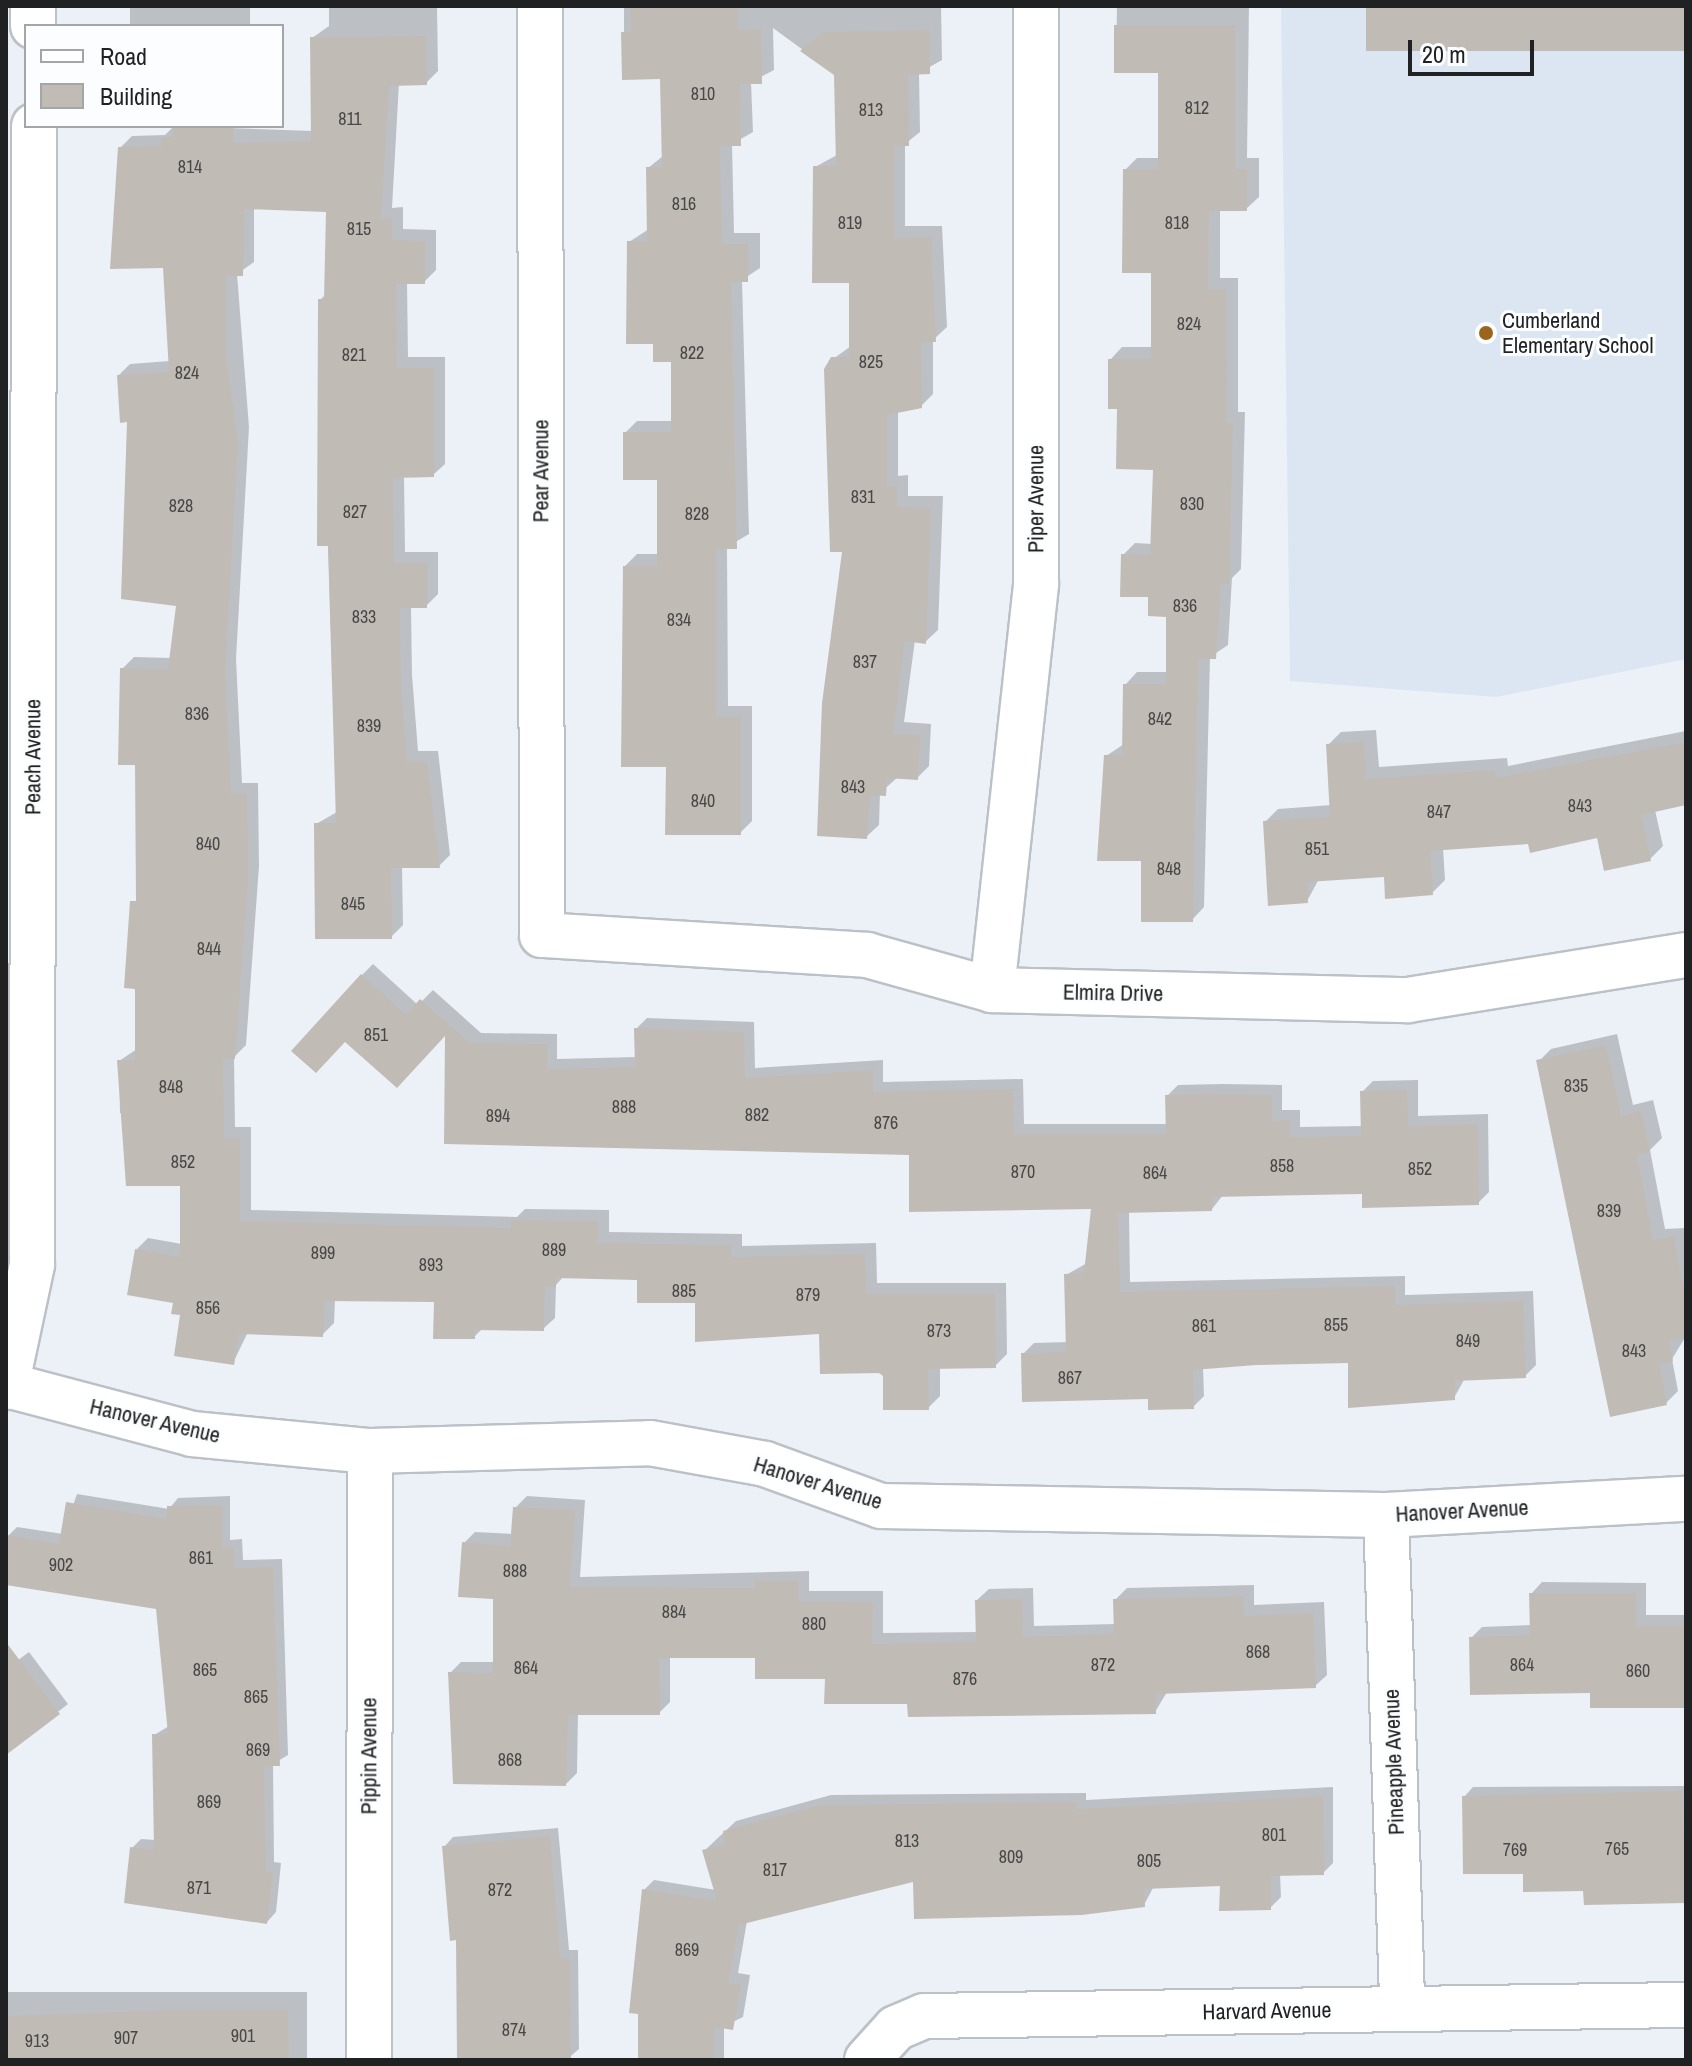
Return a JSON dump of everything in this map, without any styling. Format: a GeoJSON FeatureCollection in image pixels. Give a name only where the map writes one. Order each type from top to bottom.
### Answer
{"type":"FeatureCollection","features":[{"type":"Feature","properties":{"kind":"street","name":"Pear Avenue"},"geometry":{"type":"LineString","coordinates":[[540,6],[542,935]]}},
{"type":"Feature","properties":{"kind":"street","name":"Piper Avenue"},"geometry":{"type":"LineString","coordinates":[[992,990],[1036,584],[1036,6]]}},
{"type":"Feature","properties":{"kind":"street","name":"Peach Avenue"},"geometry":{"type":"LineString","coordinates":[[7,1386],[32,1265],[21,220],[34,128]]}},
{"type":"Feature","properties":{"kind":"street","name":"Elmira Drive"},"geometry":{"type":"LineString","coordinates":[[542,935],[867,955],[992,990],[1408,1000],[1686,955]]}},
{"type":"Feature","properties":{"kind":"street","name":"Hanover Avenue"},"geometry":{"type":"LineString","coordinates":[[7,1386],[192,1434],[370,1451],[650,1443],[765,1464],[881,1506],[1386,1515],[1686,1499]]}},
{"type":"Feature","properties":{"kind":"street","name":"Pippin Avenue"},"geometry":{"type":"LineString","coordinates":[[369,2060],[370,1451]]}},
{"type":"Feature","properties":{"kind":"street","name":"Pineapple Avenue"},"geometry":{"type":"LineString","coordinates":[[1386,1515],[1402,2009]]}},
{"type":"Feature","properties":{"kind":"street","name":"Harvard Avenue"},"geometry":{"type":"LineString","coordinates":[[867,2060],[896,2028],[924,2016],[1686,2005]]}},
{"type":"Feature","properties":{"kind":"shaded area","name":"Cumberland Elementary School"},"geometry":{"type":"Polygon","coordinates":[[[1281,6],[1686,6],[1686,659],[1496,697],[1290,681],[1281,6]]]}},
{"type":"Feature","properties":{"kind":"building"},"geometry":{"type":"Polygon","coordinates":[[[630,6],[738,6],[738,30],[761,29],[762,84],[740,84],[741,146],[720,146],[722,244],[748,244],[748,282],[731,282],[737,549],[716,549],[716,717],[741,717],[741,835],[665,835],[666,767],[621,767],[623,566],[657,566],[657,480],[623,480],[623,432],[671,432],[671,362],[653,362],[653,344],[626,344],[627,241],[647,241],[646,167],[662,167],[660,79],[622,80],[621,32],[631,32],[630,6]]]}},
{"type":"Feature","properties":{"kind":"building"},"geometry":{"type":"Polygon","coordinates":[[[1366,6],[1686,6],[1686,51],[1366,51],[1366,6]]]}},
{"type":"Feature","properties":{"kind":"building"},"geometry":{"type":"Polygon","coordinates":[[[1114,25],[1235,25],[1235,169],[1247,169],[1247,211],[1209,211],[1208,289],[1226,289],[1227,423],[1233,424],[1229,584],[1221,584],[1216,659],[1198,659],[1193,922],[1141,922],[1141,861],[1097,861],[1104,755],[1122,755],[1123,684],[1166,684],[1166,617],[1148,616],[1148,597],[1120,597],[1121,554],[1150,555],[1153,470],[1116,469],[1117,409],[1108,409],[1108,359],[1151,359],[1151,273],[1122,273],[1123,169],[1158,169],[1158,73],[1114,73],[1114,25]]]}},
{"type":"Feature","properties":{"kind":"building"},"geometry":{"type":"Polygon","coordinates":[[[930,30],[930,74],[908,75],[909,146],[894,146],[894,238],[931,237],[936,342],[921,342],[922,408],[887,415],[887,487],[897,486],[897,507],[931,508],[926,644],[905,641],[893,734],[920,735],[918,780],[887,778],[886,796],[870,795],[867,839],[817,836],[822,703],[842,552],[830,552],[824,369],[831,357],[849,357],[849,283],[812,283],[813,166],[836,166],[834,75],[800,51],[823,32],[930,30]]]}},
{"type":"Feature","properties":{"kind":"building"},"geometry":{"type":"Polygon","coordinates":[[[426,36],[427,85],[389,86],[381,219],[392,218],[392,240],[425,241],[425,284],[396,284],[397,368],[434,368],[434,477],[393,478],[394,563],[427,563],[427,608],[400,608],[401,688],[407,762],[427,762],[440,868],[391,868],[392,939],[315,939],[314,823],[336,823],[328,546],[317,546],[318,299],[324,299],[326,212],[244,209],[243,276],[226,276],[226,356],[238,440],[225,672],[231,794],[247,794],[248,879],[235,1059],[223,1059],[224,1138],[240,1138],[240,1221],[511,1228],[511,1220],[598,1221],[598,1243],[731,1245],[731,1257],[865,1254],[866,1294],[995,1294],[996,1368],[928,1369],[929,1410],[883,1410],[883,1373],[820,1374],[819,1334],[695,1342],[695,1303],[637,1303],[637,1280],[556,1278],[556,1287],[545,1287],[544,1331],[475,1330],[475,1339],[433,1339],[434,1302],[324,1301],[323,1337],[239,1334],[234,1365],[174,1356],[180,1315],[171,1314],[173,1303],[127,1295],[135,1249],[180,1257],[180,1186],[126,1186],[117,1060],[135,1060],[135,989],[124,988],[130,901],[136,901],[135,765],[118,765],[120,668],[168,669],[176,606],[121,599],[127,422],[120,423],[117,375],[169,372],[163,268],[110,269],[118,147],[161,146],[161,137],[173,137],[173,128],[233,128],[233,143],[311,141],[310,37],[426,36]]]}},
{"type":"Feature","properties":{"kind":"building"},"geometry":{"type":"Polygon","coordinates":[[[1364,742],[1366,779],[1495,770],[1496,778],[1686,742],[1686,805],[1641,815],[1651,861],[1604,871],[1597,838],[1530,853],[1528,844],[1430,851],[1433,895],[1385,899],[1384,877],[1307,882],[1308,903],[1268,906],[1263,821],[1330,817],[1326,744],[1364,742]]]}},
{"type":"Feature","properties":{"kind":"building"},"geometry":{"type":"Polygon","coordinates":[[[361,974],[406,1015],[420,999],[470,1043],[547,1044],[547,1069],[635,1067],[634,1028],[744,1032],[745,1078],[873,1070],[873,1092],[1013,1089],[1014,1134],[1166,1134],[1165,1095],[1210,1094],[1272,1095],[1272,1121],[1290,1120],[1290,1137],[1361,1136],[1360,1091],[1407,1090],[1408,1126],[1478,1124],[1479,1205],[1362,1208],[1362,1194],[1212,1197],[1212,1211],[1118,1213],[1120,1292],[1395,1286],[1395,1305],[1523,1301],[1526,1378],[1455,1381],[1455,1400],[1348,1408],[1348,1363],[1256,1365],[1193,1370],[1194,1409],[1148,1410],[1148,1399],[1022,1402],[1021,1353],[1066,1352],[1064,1274],[1084,1273],[1091,1209],[909,1212],[909,1155],[444,1144],[445,1036],[397,1088],[345,1042],[316,1073],[291,1051],[361,974]]]}},
{"type":"Feature","properties":{"kind":"building"},"geometry":{"type":"Polygon","coordinates":[[[1606,1045],[1621,1116],[1641,1111],[1650,1152],[1637,1155],[1653,1240],[1674,1236],[1686,1302],[1686,1338],[1669,1341],[1673,1361],[1659,1364],[1667,1405],[1610,1417],[1536,1060],[1606,1045]]]}},
{"type":"Feature","properties":{"kind":"building"},"geometry":{"type":"Polygon","coordinates":[[[66,1502],[167,1519],[167,1506],[222,1505],[222,1548],[234,1547],[235,1568],[273,1567],[280,1766],[264,1766],[266,1871],[273,1872],[267,1924],[124,1903],[130,1847],[154,1850],[152,1734],[168,1734],[156,1609],[6,1585],[6,1535],[59,1544],[66,1502]]]}},
{"type":"Feature","properties":{"kind":"building"},"geometry":{"type":"Polygon","coordinates":[[[513,1507],[575,1510],[570,1587],[755,1588],[755,1581],[798,1581],[799,1601],[873,1602],[872,1644],[976,1642],[975,1600],[1022,1599],[1023,1637],[1114,1634],[1113,1599],[1243,1596],[1244,1616],[1313,1613],[1316,1688],[1156,1694],[1156,1714],[908,1717],[907,1704],[824,1704],[825,1679],[755,1679],[755,1658],[659,1658],[660,1715],[568,1715],[566,1786],[453,1784],[448,1672],[493,1673],[493,1599],[458,1597],[462,1542],[510,1546],[513,1507]]]}},
{"type":"Feature","properties":{"kind":"building"},"geometry":{"type":"Polygon","coordinates":[[[1529,1593],[1636,1593],[1636,1626],[1686,1626],[1686,1708],[1590,1708],[1590,1693],[1470,1695],[1469,1637],[1530,1635],[1529,1593]]]}},
{"type":"Feature","properties":{"kind":"building"},"geometry":{"type":"Polygon","coordinates":[[[6,1642],[60,1714],[6,1755],[6,1642]]]}},
{"type":"Feature","properties":{"kind":"building"},"geometry":{"type":"Polygon","coordinates":[[[1682,1791],[1686,1903],[1584,1905],[1583,1891],[1523,1892],[1523,1874],[1463,1874],[1462,1796],[1682,1791]]]}},
{"type":"Feature","properties":{"kind":"building"},"geometry":{"type":"Polygon","coordinates":[[[1323,1796],[1324,1875],[1271,1876],[1271,1910],[1219,1911],[1220,1886],[1144,1889],[1145,1907],[1082,1915],[914,1919],[913,1882],[739,1925],[728,1983],[741,1985],[733,2030],[714,2027],[714,2060],[638,2060],[638,2014],[629,2013],[642,1889],[717,1901],[702,1850],[726,1844],[723,1831],[819,1805],[1076,1802],[1076,1809],[1323,1796]]]}},
{"type":"Feature","properties":{"kind":"building"},"geometry":{"type":"Polygon","coordinates":[[[550,1836],[560,1958],[570,1958],[571,2060],[457,2060],[456,1940],[450,1941],[442,1846],[550,1836]]]}},
{"type":"Feature","properties":{"kind":"building"},"geometry":{"type":"Polygon","coordinates":[[[173,2010],[288,2010],[289,2060],[6,2060],[6,2016],[173,2010]]]}},
{"type":"Feature","properties":{"kind":"place","name":"Cumberland Elementary School"},"geometry":{"type":"Point","coordinates":[1486,333]}}]}
